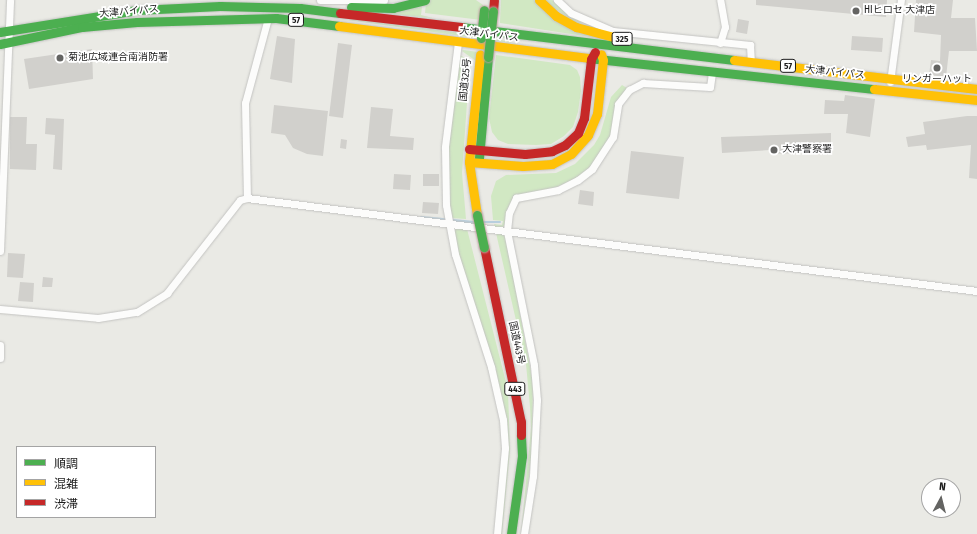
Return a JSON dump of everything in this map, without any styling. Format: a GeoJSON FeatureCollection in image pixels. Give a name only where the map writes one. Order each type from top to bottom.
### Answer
{"type":"FeatureCollection","features":[{"type":"Feature","properties":{"kind":"highway","name":"57"},"geometry":{"type":"LineString","coordinates":[[300,8],[318,4],[392,8],[425,0]]}},
{"type":"Feature","properties":{"kind":"highway","name":"国道325号"},"geometry":{"type":"LineString","coordinates":[[469,162],[474,149],[484,56],[488,11],[485,0]]}},
{"type":"Feature","properties":{"kind":"highway","name":"国道325号"},"geometry":{"type":"LineString","coordinates":[[488,11],[494,0]]}},
{"type":"Feature","properties":{"kind":"highway","name":"325"},"geometry":{"type":"LineString","coordinates":[[539,0],[556,16],[576,27],[603,36],[641,43],[699,50],[712,58]]}},
{"type":"Feature","properties":{"kind":"highway","name":"大津バイパス"},"geometry":{"type":"LineString","coordinates":[[4,32],[45,23],[137,10],[276,4],[977,89]]}},
{"type":"Feature","properties":{"kind":"highway","name":"大津バイパス"},"geometry":{"type":"LineString","coordinates":[[4,43],[82,27],[217,18],[272,18],[591,59],[977,100]]}},
{"type":"Feature","properties":{"kind":"highway"},"geometry":{"type":"LineString","coordinates":[[474,149],[525,154],[552,151],[565,145],[578,133],[584,118],[591,59],[599,44]]}},
{"type":"Feature","properties":{"kind":"highway"},"geometry":{"type":"LineString","coordinates":[[469,162],[552,164],[571,154],[588,135],[597,114],[604,60],[599,44]]}},
{"type":"Feature","properties":{"kind":"highway","name":"国道443号"},"geometry":{"type":"LineString","coordinates":[[473,182],[479,163],[474,149]]}},
{"type":"Feature","properties":{"kind":"highway","name":"国道443号"},"geometry":{"type":"LineString","coordinates":[[469,162],[477,215],[521,422],[522,456],[511,534]]}},
{"type":"Feature","properties":{"kind":"street"},"geometry":{"type":"LineString","coordinates":[[0,251],[4,32],[10,0]]}},
{"type":"Feature","properties":{"kind":"street"},"geometry":{"type":"LineString","coordinates":[[320,0],[384,0]]}},
{"type":"Feature","properties":{"kind":"street"},"geometry":{"type":"LineString","coordinates":[[557,0],[571,13],[613,32],[750,45],[751,62]]}},
{"type":"Feature","properties":{"kind":"street"},"geometry":{"type":"LineString","coordinates":[[720,0],[724,27],[720,42]]}},
{"type":"Feature","properties":{"kind":"street"},"geometry":{"type":"LineString","coordinates":[[889,90],[901,0]]}},
{"type":"Feature","properties":{"kind":"street"},"geometry":{"type":"LineString","coordinates":[[247,198],[245,103],[276,4]]}},
{"type":"Feature","properties":{"kind":"street"},"geometry":{"type":"LineString","coordinates":[[458,42],[444,174],[449,224],[462,280],[491,367],[503,420],[505,448],[497,534]]}},
{"type":"Feature","properties":{"kind":"street"},"geometry":{"type":"LineString","coordinates":[[524,534],[533,476],[537,400],[534,365],[507,231],[509,213],[516,198],[558,190],[578,180],[597,164],[614,137],[618,104],[629,90],[643,83],[710,87],[712,72]]}},
{"type":"Feature","properties":{"kind":"street"},"geometry":{"type":"LineString","coordinates":[[0,309],[98,318],[137,312],[167,293],[240,200],[247,198],[977,291]]}},
{"type":"Feature","properties":{"kind":"street"},"geometry":{"type":"LineString","coordinates":[[0,345],[0,358]]}},
{"type":"Feature","properties":{"kind":"green space"},"geometry":{"type":"Polygon","coordinates":[[[430,0],[476,0],[483,5],[481,20],[425,13],[426,3],[430,0]]]}},
{"type":"Feature","properties":{"kind":"green space"},"geometry":{"type":"Polygon","coordinates":[[[501,0],[534,0],[597,38],[500,23],[501,0]]]}},
{"type":"Feature","properties":{"kind":"green space"},"geometry":{"type":"Polygon","coordinates":[[[543,0],[552,0],[582,23],[580,26],[543,0]]]}},
{"type":"Feature","properties":{"kind":"green space"},"geometry":{"type":"Polygon","coordinates":[[[422,7],[421,15],[433,18],[382,13],[422,7]]]}},
{"type":"Feature","properties":{"kind":"green space"},"geometry":{"type":"Polygon","coordinates":[[[352,19],[477,35],[519,44],[348,20],[352,19]]]}},
{"type":"Feature","properties":{"kind":"green space"},"geometry":{"type":"Polygon","coordinates":[[[462,51],[478,52],[476,61],[462,51]]]}},
{"type":"Feature","properties":{"kind":"green space"},"geometry":{"type":"Polygon","coordinates":[[[460,55],[470,61],[462,173],[466,219],[451,218],[450,213],[448,148],[460,55]]]}},
{"type":"Feature","properties":{"kind":"green space"},"geometry":{"type":"Polygon","coordinates":[[[496,55],[570,65],[577,70],[580,77],[581,91],[578,112],[573,127],[564,136],[551,144],[536,145],[508,144],[498,140],[492,132],[489,118],[496,55]]]}},
{"type":"Feature","properties":{"kind":"green space"},"geometry":{"type":"Polygon","coordinates":[[[622,85],[627,88],[611,136],[590,168],[572,181],[549,190],[517,195],[503,228],[495,228],[494,224],[502,225],[503,221],[493,220],[491,196],[496,181],[506,175],[556,173],[575,164],[594,145],[600,135],[611,97],[622,85]]]}},
{"type":"Feature","properties":{"kind":"green space"},"geometry":{"type":"Polygon","coordinates":[[[456,228],[467,229],[508,390],[510,451],[502,534],[499,534],[507,436],[459,262],[454,232],[456,228]]]}},
{"type":"Feature","properties":{"kind":"green space"},"geometry":{"type":"Polygon","coordinates":[[[496,233],[503,234],[506,238],[533,383],[532,454],[521,534],[531,428],[530,407],[526,364],[496,233]]]}},
{"type":"Feature","properties":{"kind":"building","name":"HIヒロセ 大津店"},"geometry":{"type":"Polygon","coordinates":[[[756,0],[887,0],[886,17],[756,5],[756,0]]]}},
{"type":"Feature","properties":{"kind":"building"},"geometry":{"type":"Polygon","coordinates":[[[916,0],[953,0],[951,18],[975,18],[977,51],[949,51],[946,77],[929,75],[931,60],[940,61],[941,35],[914,32],[916,0]]]}},
{"type":"Feature","properties":{"kind":"building"},"geometry":{"type":"Polygon","coordinates":[[[738,19],[749,21],[747,34],[736,32],[738,19]]]}},
{"type":"Feature","properties":{"kind":"building"},"geometry":{"type":"Polygon","coordinates":[[[277,36],[295,39],[292,83],[270,79],[277,36]]]}},
{"type":"Feature","properties":{"kind":"building"},"geometry":{"type":"Polygon","coordinates":[[[852,36],[883,38],[882,52],[851,50],[852,36]]]}},
{"type":"Feature","properties":{"kind":"building"},"geometry":{"type":"Polygon","coordinates":[[[338,43],[352,45],[343,118],[329,116],[338,43]]]}},
{"type":"Feature","properties":{"kind":"building"},"geometry":{"type":"Polygon","coordinates":[[[92,49],[93,79],[29,89],[24,59],[92,49]]]}},
{"type":"Feature","properties":{"kind":"building"},"geometry":{"type":"Polygon","coordinates":[[[845,95],[875,99],[870,137],[846,133],[848,114],[824,114],[825,100],[844,101],[845,95]]]}},
{"type":"Feature","properties":{"kind":"building"},"geometry":{"type":"Polygon","coordinates":[[[274,105],[328,111],[323,156],[307,154],[293,148],[285,135],[271,133],[274,105]]]}},
{"type":"Feature","properties":{"kind":"building"},"geometry":{"type":"Polygon","coordinates":[[[371,107],[393,109],[390,136],[414,138],[413,150],[367,148],[371,107]]]}},
{"type":"Feature","properties":{"kind":"building"},"geometry":{"type":"Polygon","coordinates":[[[977,116],[977,179],[969,178],[971,145],[927,150],[926,145],[908,147],[906,137],[925,134],[923,122],[977,116]]]}},
{"type":"Feature","properties":{"kind":"building"},"geometry":{"type":"Polygon","coordinates":[[[10,117],[27,117],[26,144],[37,144],[36,170],[10,169],[10,117]]]}},
{"type":"Feature","properties":{"kind":"building"},"geometry":{"type":"Polygon","coordinates":[[[46,118],[64,119],[62,170],[53,169],[55,135],[45,134],[46,118]]]}},
{"type":"Feature","properties":{"kind":"building"},"geometry":{"type":"Polygon","coordinates":[[[831,133],[831,152],[770,154],[770,150],[722,153],[721,137],[831,133]]]}},
{"type":"Feature","properties":{"kind":"building"},"geometry":{"type":"Polygon","coordinates":[[[341,139],[347,140],[346,149],[340,148],[341,139]]]}},
{"type":"Feature","properties":{"kind":"building"},"geometry":{"type":"Polygon","coordinates":[[[631,151],[684,157],[679,199],[626,193],[631,151]]]}},
{"type":"Feature","properties":{"kind":"building"},"geometry":{"type":"Polygon","coordinates":[[[394,174],[411,175],[410,190],[393,189],[394,174]]]}},
{"type":"Feature","properties":{"kind":"building"},"geometry":{"type":"Polygon","coordinates":[[[423,174],[439,174],[439,186],[423,186],[423,174]]]}},
{"type":"Feature","properties":{"kind":"building"},"geometry":{"type":"Polygon","coordinates":[[[580,190],[594,192],[593,206],[578,204],[580,190]]]}},
{"type":"Feature","properties":{"kind":"building"},"geometry":{"type":"Polygon","coordinates":[[[423,202],[439,203],[438,214],[422,213],[423,202]]]}},
{"type":"Feature","properties":{"kind":"building"},"geometry":{"type":"Polygon","coordinates":[[[8,253],[25,254],[23,278],[7,277],[8,253]]]}},
{"type":"Feature","properties":{"kind":"building"},"geometry":{"type":"Polygon","coordinates":[[[43,277],[53,278],[52,287],[42,287],[43,277]]]}},
{"type":"Feature","properties":{"kind":"building"},"geometry":{"type":"Polygon","coordinates":[[[20,282],[34,283],[33,302],[18,301],[20,282]]]}},
{"type":"Feature","properties":{"kind":"waterway"},"geometry":{"type":"LineString","coordinates":[[421,217],[474,222]]}},
{"type":"Feature","properties":{"kind":"waterway"},"geometry":{"type":"LineString","coordinates":[[483,222],[500,222]]}},
{"type":"Feature","properties":{"kind":"traffic: fast"},"geometry":{"type":"LineString","coordinates":[[351,7],[393,8],[425,0]]}},
{"type":"Feature","properties":{"kind":"traffic: fast"},"geometry":{"type":"LineString","coordinates":[[0,32],[137,10],[220,6],[300,8],[340,13]]}},
{"type":"Feature","properties":{"kind":"traffic: fast"},"geometry":{"type":"LineString","coordinates":[[481,38],[484,10]]}},
{"type":"Feature","properties":{"kind":"traffic: fast"},"geometry":{"type":"LineString","coordinates":[[488,57],[493,11]]}},
{"type":"Feature","properties":{"kind":"traffic: fast"},"geometry":{"type":"LineString","coordinates":[[0,44],[82,27],[137,22],[276,18],[339,26]]}},
{"type":"Feature","properties":{"kind":"traffic: fast"},"geometry":{"type":"LineString","coordinates":[[461,27],[734,60]]}},
{"type":"Feature","properties":{"kind":"traffic: fast"},"geometry":{"type":"LineString","coordinates":[[479,158],[488,57]]}},
{"type":"Feature","properties":{"kind":"traffic: fast"},"geometry":{"type":"LineString","coordinates":[[588,58],[874,89]]}},
{"type":"Feature","properties":{"kind":"traffic: fast"},"geometry":{"type":"LineString","coordinates":[[477,215],[484,247]]}},
{"type":"Feature","properties":{"kind":"traffic: fast"},"geometry":{"type":"LineString","coordinates":[[511,534],[522,456],[521,435]]}},
{"type":"Feature","properties":{"kind":"traffic: slow"},"geometry":{"type":"LineString","coordinates":[[539,0],[556,16],[576,27],[621,39]]}},
{"type":"Feature","properties":{"kind":"traffic: slow"},"geometry":{"type":"LineString","coordinates":[[339,26],[588,58]]}},
{"type":"Feature","properties":{"kind":"traffic: slow"},"geometry":{"type":"LineString","coordinates":[[469,162],[523,166],[552,164],[571,154],[588,135],[597,114],[603,60],[601,54]]}},
{"type":"Feature","properties":{"kind":"traffic: slow"},"geometry":{"type":"LineString","coordinates":[[477,215],[469,162],[480,55]]}},
{"type":"Feature","properties":{"kind":"traffic: slow"},"geometry":{"type":"LineString","coordinates":[[734,60],[977,89]]}},
{"type":"Feature","properties":{"kind":"traffic: slow"},"geometry":{"type":"LineString","coordinates":[[874,89],[977,100]]}},
{"type":"Feature","properties":{"kind":"traffic: jam"},"geometry":{"type":"LineString","coordinates":[[493,11],[494,0]]}},
{"type":"Feature","properties":{"kind":"traffic: jam"},"geometry":{"type":"LineString","coordinates":[[340,13],[461,27]]}},
{"type":"Feature","properties":{"kind":"traffic: jam"},"geometry":{"type":"LineString","coordinates":[[469,149],[525,154],[552,151],[565,145],[578,133],[584,118],[591,59],[595,52]]}},
{"type":"Feature","properties":{"kind":"traffic: jam"},"geometry":{"type":"LineString","coordinates":[[484,247],[521,422],[521,435]]}},
{"type":"Feature","properties":{"kind":"place","name":"HIヒロセ 大津店"},"geometry":{"type":"Point","coordinates":[856,11]}},
{"type":"Feature","properties":{"kind":"place","name":"菊池広域連合南消防署"},"geometry":{"type":"Point","coordinates":[60,58]}},
{"type":"Feature","properties":{"kind":"place","name":"リンガーハット"},"geometry":{"type":"Point","coordinates":[937,68]}},
{"type":"Feature","properties":{"kind":"place","name":"大津警察署"},"geometry":{"type":"Point","coordinates":[774,150]}}]}
